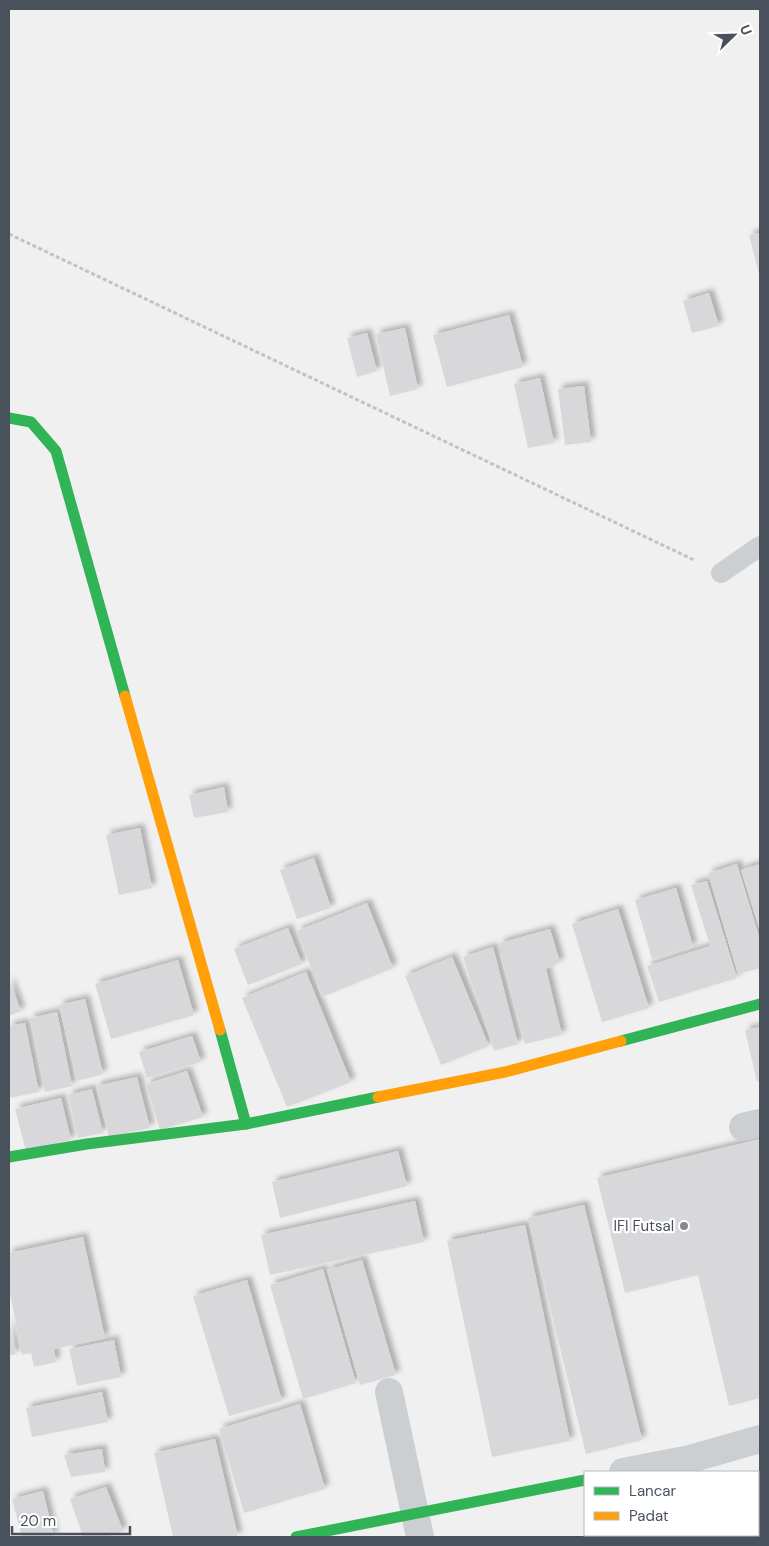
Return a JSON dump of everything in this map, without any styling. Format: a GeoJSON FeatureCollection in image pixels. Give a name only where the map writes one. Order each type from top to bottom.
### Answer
{"type":"FeatureCollection","features":[{"type":"Feature","properties":{"kind":"street"},"geometry":{"type":"LineString","coordinates":[[9,418],[31,422],[56,451],[246,1124]]}},
{"type":"Feature","properties":{"kind":"street"},"geometry":{"type":"LineString","coordinates":[[9,1157],[86,1144],[246,1124],[505,1072],[760,1004]]}},
{"type":"Feature","properties":{"kind":"street"},"geometry":{"type":"LineString","coordinates":[[388,1392],[418,1525]]}},
{"type":"Feature","properties":{"kind":"street"},"geometry":{"type":"LineString","coordinates":[[628,1471],[690,1459],[760,1439]]}},
{"type":"Feature","properties":{"kind":"street"},"geometry":{"type":"LineString","coordinates":[[296,1537],[418,1525],[584,1480]]}},
{"type":"Feature","properties":{"kind":"lane"},"geometry":{"type":"LineString","coordinates":[[721,573],[760,546]]}},
{"type":"Feature","properties":{"kind":"path"},"geometry":{"type":"LineString","coordinates":[[9,234],[721,573]]}},
{"type":"Feature","properties":{"kind":"building"},"geometry":{"type":"Polygon","coordinates":[[[760,233],[760,278],[749,235],[760,233]]]}},
{"type":"Feature","properties":{"kind":"building"},"geometry":{"type":"Polygon","coordinates":[[[709,293],[719,326],[692,333],[683,301],[709,293]]]}},
{"type":"Feature","properties":{"kind":"building"},"geometry":{"type":"Polygon","coordinates":[[[509,315],[523,367],[447,387],[433,335],[509,315]]]}},
{"type":"Feature","properties":{"kind":"building"},"geometry":{"type":"Polygon","coordinates":[[[405,328],[418,389],[390,396],[376,334],[405,328]]]}},
{"type":"Feature","properties":{"kind":"building"},"geometry":{"type":"Polygon","coordinates":[[[367,333],[377,371],[357,377],[347,338],[367,333]]]}},
{"type":"Feature","properties":{"kind":"building"},"geometry":{"type":"Polygon","coordinates":[[[540,378],[554,443],[528,448],[514,384],[540,378]]]}},
{"type":"Feature","properties":{"kind":"building"},"geometry":{"type":"Polygon","coordinates":[[[584,386],[591,442],[565,445],[558,389],[584,386]]]}},
{"type":"Feature","properties":{"kind":"building"},"geometry":{"type":"Polygon","coordinates":[[[224,787],[228,812],[194,818],[189,795],[224,787]]]}},
{"type":"Feature","properties":{"kind":"building"},"geometry":{"type":"Polygon","coordinates":[[[140,828],[152,888],[119,895],[106,835],[140,828]]]}},
{"type":"Feature","properties":{"kind":"building"},"geometry":{"type":"Polygon","coordinates":[[[314,858],[331,908],[297,919],[280,870],[314,858]]]}},
{"type":"Feature","properties":{"kind":"building"},"geometry":{"type":"Polygon","coordinates":[[[737,864],[760,940],[760,968],[738,974],[708,873],[737,864]]]}},
{"type":"Feature","properties":{"kind":"building"},"geometry":{"type":"Polygon","coordinates":[[[760,864],[760,931],[741,870],[760,864]]]}},
{"type":"Feature","properties":{"kind":"building"},"geometry":{"type":"Polygon","coordinates":[[[707,881],[737,978],[659,1002],[647,966],[710,946],[691,885],[707,881]]]}},
{"type":"Feature","properties":{"kind":"building"},"geometry":{"type":"Polygon","coordinates":[[[676,888],[693,947],[652,959],[635,900],[676,888]]]}},
{"type":"Feature","properties":{"kind":"building"},"geometry":{"type":"Polygon","coordinates":[[[367,903],[393,968],[322,997],[297,931],[367,903]]]}},
{"type":"Feature","properties":{"kind":"building"},"geometry":{"type":"Polygon","coordinates":[[[618,909],[649,1008],[602,1022],[572,924],[618,909]]]}},
{"type":"Feature","properties":{"kind":"building"},"geometry":{"type":"Polygon","coordinates":[[[288,928],[302,964],[248,985],[234,949],[288,928]]]}},
{"type":"Feature","properties":{"kind":"building"},"geometry":{"type":"Polygon","coordinates":[[[550,929],[560,962],[546,969],[562,1035],[525,1044],[500,954],[500,943],[550,929]]]}},
{"type":"Feature","properties":{"kind":"building"},"geometry":{"type":"Polygon","coordinates":[[[493,947],[518,1044],[494,1051],[463,957],[493,947]]]}},
{"type":"Feature","properties":{"kind":"building"},"geometry":{"type":"Polygon","coordinates":[[[452,957],[489,1046],[441,1065],[405,976],[452,957]]]}},
{"type":"Feature","properties":{"kind":"building"},"geometry":{"type":"Polygon","coordinates":[[[178,960],[194,1015],[111,1039],[95,984],[178,960]]]}},
{"type":"Feature","properties":{"kind":"building"},"geometry":{"type":"Polygon","coordinates":[[[306,972],[351,1082],[287,1107],[242,998],[306,972]]]}},
{"type":"Feature","properties":{"kind":"building"},"geometry":{"type":"Polygon","coordinates":[[[9,980],[21,1011],[9,1016],[9,980]]]}},
{"type":"Feature","properties":{"kind":"building"},"geometry":{"type":"Polygon","coordinates":[[[85,999],[103,1074],[77,1081],[59,1005],[85,999]]]}},
{"type":"Feature","properties":{"kind":"building"},"geometry":{"type":"Polygon","coordinates":[[[57,1012],[72,1086],[45,1092],[30,1018],[57,1012]]]}},
{"type":"Feature","properties":{"kind":"building"},"geometry":{"type":"Polygon","coordinates":[[[25,1023],[39,1092],[9,1098],[9,1026],[25,1023]]]}},
{"type":"Feature","properties":{"kind":"building"},"geometry":{"type":"Polygon","coordinates":[[[760,1027],[760,1081],[757,1082],[745,1030],[760,1027]]]}},
{"type":"Feature","properties":{"kind":"building"},"geometry":{"type":"Polygon","coordinates":[[[192,1036],[201,1062],[147,1078],[139,1052],[192,1036]]]}},
{"type":"Feature","properties":{"kind":"building"},"geometry":{"type":"Polygon","coordinates":[[[187,1071],[203,1117],[160,1130],[146,1084],[187,1071]]]}},
{"type":"Feature","properties":{"kind":"building"},"geometry":{"type":"Polygon","coordinates":[[[137,1077],[150,1128],[109,1137],[96,1086],[137,1077]]]}},
{"type":"Feature","properties":{"kind":"building"},"geometry":{"type":"Polygon","coordinates":[[[92,1089],[103,1133],[78,1138],[68,1095],[92,1089]]]}},
{"type":"Feature","properties":{"kind":"building"},"geometry":{"type":"Polygon","coordinates":[[[61,1098],[71,1140],[26,1151],[15,1109],[61,1098]]]}},
{"type":"Feature","properties":{"kind":"building","name":"IFI Futsal"},"geometry":{"type":"Polygon","coordinates":[[[760,1139],[760,1398],[729,1406],[698,1275],[625,1293],[597,1178],[760,1139]]]}},
{"type":"Feature","properties":{"kind":"building"},"geometry":{"type":"Polygon","coordinates":[[[398,1151],[407,1186],[280,1218],[272,1182],[398,1151]]]}},
{"type":"Feature","properties":{"kind":"building"},"geometry":{"type":"Polygon","coordinates":[[[415,1201],[424,1242],[270,1275],[261,1235],[415,1201]]]}},
{"type":"Feature","properties":{"kind":"building"},"geometry":{"type":"Polygon","coordinates":[[[584,1205],[642,1440],[586,1454],[528,1218],[584,1205]]]}},
{"type":"Feature","properties":{"kind":"building"},"geometry":{"type":"Polygon","coordinates":[[[525,1225],[570,1441],[492,1457],[447,1241],[525,1225]]]}},
{"type":"Feature","properties":{"kind":"building"},"geometry":{"type":"Polygon","coordinates":[[[83,1237],[105,1338],[54,1349],[56,1362],[34,1367],[31,1353],[22,1355],[9,1288],[9,1253],[83,1237]]]}},
{"type":"Feature","properties":{"kind":"building"},"geometry":{"type":"Polygon","coordinates":[[[362,1260],[396,1375],[360,1385],[327,1270],[362,1260]]]}},
{"type":"Feature","properties":{"kind":"building"},"geometry":{"type":"Polygon","coordinates":[[[323,1269],[356,1383],[303,1399],[270,1285],[323,1269]]]}},
{"type":"Feature","properties":{"kind":"building"},"geometry":{"type":"Polygon","coordinates":[[[247,1280],[282,1401],[229,1416],[193,1296],[247,1280]]]}},
{"type":"Feature","properties":{"kind":"building"},"geometry":{"type":"Polygon","coordinates":[[[9,1321],[16,1354],[9,1356],[9,1321]]]}},
{"type":"Feature","properties":{"kind":"building"},"geometry":{"type":"Polygon","coordinates":[[[114,1340],[121,1377],[77,1386],[69,1349],[114,1340]]]}},
{"type":"Feature","properties":{"kind":"building"},"geometry":{"type":"Polygon","coordinates":[[[102,1392],[108,1422],[32,1437],[26,1408],[102,1392]]]}},
{"type":"Feature","properties":{"kind":"building"},"geometry":{"type":"Polygon","coordinates":[[[300,1404],[325,1489],[244,1513],[219,1429],[300,1404]]]}},
{"type":"Feature","properties":{"kind":"building"},"geometry":{"type":"Polygon","coordinates":[[[215,1439],[238,1537],[173,1537],[154,1453],[215,1439]]]}},
{"type":"Feature","properties":{"kind":"building"},"geometry":{"type":"Polygon","coordinates":[[[102,1449],[105,1472],[71,1477],[64,1455],[102,1449]]]}},
{"type":"Feature","properties":{"kind":"building"},"geometry":{"type":"Polygon","coordinates":[[[106,1487],[123,1531],[106,1537],[83,1537],[70,1499],[106,1487]]]}},
{"type":"Feature","properties":{"kind":"building"},"geometry":{"type":"Polygon","coordinates":[[[43,1491],[54,1537],[22,1537],[12,1499],[43,1491]]]}},
{"type":"Feature","properties":{"kind":"traffic: fast"},"geometry":{"type":"LineString","coordinates":[[9,418],[31,422],[56,451],[125,696]]}},
{"type":"Feature","properties":{"kind":"traffic: fast"},"geometry":{"type":"LineString","coordinates":[[621,1041],[760,1004]]}},
{"type":"Feature","properties":{"kind":"traffic: fast"},"geometry":{"type":"LineString","coordinates":[[220,1030],[246,1124]]}},
{"type":"Feature","properties":{"kind":"traffic: fast"},"geometry":{"type":"LineString","coordinates":[[9,1157],[87,1144],[246,1124],[378,1097]]}},
{"type":"Feature","properties":{"kind":"traffic: fast"},"geometry":{"type":"LineString","coordinates":[[296,1537],[584,1480]]}},
{"type":"Feature","properties":{"kind":"traffic: slow"},"geometry":{"type":"LineString","coordinates":[[125,696],[220,1030]]}},
{"type":"Feature","properties":{"kind":"traffic: slow"},"geometry":{"type":"LineString","coordinates":[[378,1097],[505,1072],[621,1041]]}},
{"type":"Feature","properties":{"kind":"place","name":"IFI Futsal"},"geometry":{"type":"Point","coordinates":[684,1226]}}]}
